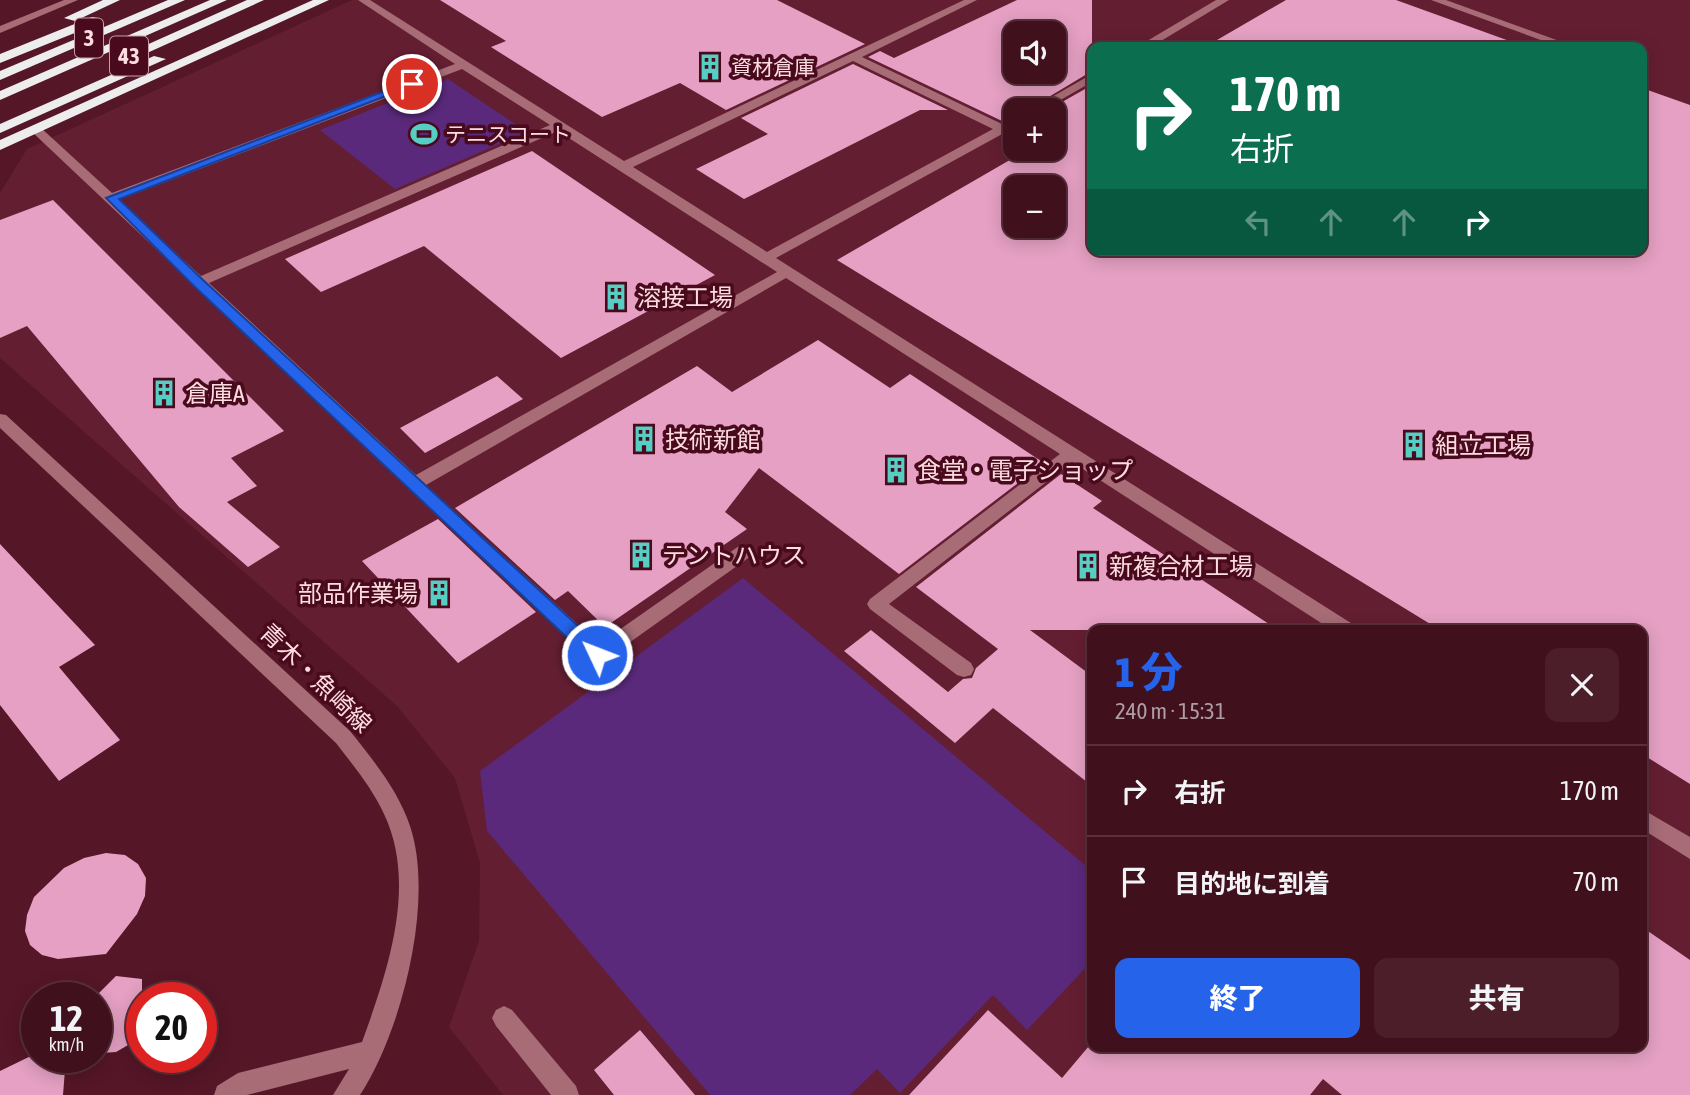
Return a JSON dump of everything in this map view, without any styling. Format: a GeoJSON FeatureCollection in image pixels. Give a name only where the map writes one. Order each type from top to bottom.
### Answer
{"type":"FeatureCollection","features":[{"type":"Feature","properties":{"kind":"highway"},"geometry":{"type":"LineString","coordinates":[[0,47],[114,0]]}},
{"type":"Feature","properties":{"kind":"highway","name":"43"},"geometry":{"type":"LineString","coordinates":[[0,59],[144,0]]}},
{"type":"Feature","properties":{"kind":"highway","name":"3"},"geometry":{"type":"LineString","coordinates":[[0,76],[179,0]]}},
{"type":"Feature","properties":{"kind":"highway","name":"3"},"geometry":{"type":"LineString","coordinates":[[0,96],[221,0]]}},
{"type":"Feature","properties":{"kind":"highway","name":"43"},"geometry":{"type":"LineString","coordinates":[[0,113],[258,0]]}},
{"type":"Feature","properties":{"kind":"highway"},"geometry":{"type":"LineString","coordinates":[[0,128],[292,0]]}},
{"type":"Feature","properties":{"kind":"highway"},"geometry":{"type":"LineString","coordinates":[[0,146],[323,0]]}},
{"type":"Feature","properties":{"kind":"street"},"geometry":{"type":"LineString","coordinates":[[0,30],[73,0]]}},
{"type":"Feature","properties":{"kind":"street"},"geometry":{"type":"LineString","coordinates":[[362,0],[1339,625]]}},
{"type":"Feature","properties":{"kind":"street"},"geometry":{"type":"LineString","coordinates":[[625,166],[972,0]]}},
{"type":"Feature","properties":{"kind":"street"},"geometry":{"type":"LineString","coordinates":[[1152,42],[1224,0]]}},
{"type":"Feature","properties":{"kind":"street"},"geometry":{"type":"LineString","coordinates":[[1436,0],[1556,42]]}},
{"type":"Feature","properties":{"kind":"street"},"geometry":{"type":"LineString","coordinates":[[854,57],[1003,123]]}},
{"type":"Feature","properties":{"kind":"street"},"geometry":{"type":"LineString","coordinates":[[111,198],[461,65]]}},
{"type":"Feature","properties":{"kind":"street"},"geometry":{"type":"LineString","coordinates":[[1056,98],[1087,80]]}},
{"type":"Feature","properties":{"kind":"street"},"geometry":{"type":"LineString","coordinates":[[198,283],[561,125]]}},
{"type":"Feature","properties":{"kind":"street"},"geometry":{"type":"LineString","coordinates":[[766,258],[1003,129]]}},
{"type":"Feature","properties":{"kind":"street"},"geometry":{"type":"LineString","coordinates":[[36,130],[597,655],[745,551]]}},
{"type":"Feature","properties":{"kind":"street"},"geometry":{"type":"LineString","coordinates":[[414,484],[786,272]]}},
{"type":"Feature","properties":{"kind":"street","name":"青木・魚崎線"},"geometry":{"type":"LineString","coordinates":[[0,419],[343,737],[380,786],[402,836],[410,903],[399,971],[359,1079],[345,1095]]}},
{"type":"Feature","properties":{"kind":"street"},"geometry":{"type":"LineString","coordinates":[[964,669],[876,604],[1071,454]]}},
{"type":"Feature","properties":{"kind":"street"},"geometry":{"type":"LineString","coordinates":[[1647,821],[1690,849]]}},
{"type":"Feature","properties":{"kind":"street"},"geometry":{"type":"LineString","coordinates":[[504,1018],[567,1095]]}},
{"type":"Feature","properties":{"kind":"street"},"geometry":{"type":"LineString","coordinates":[[226,1095],[238,1085],[370,1052]]}},
{"type":"Feature","properties":{"kind":"shaded area"},"geometry":{"type":"Polygon","coordinates":[[[352,0],[1690,0],[1690,1095],[503,1095],[449,1027],[479,941],[480,863],[455,778],[397,706],[0,358],[0,193],[27,149],[352,0]]]}},
{"type":"Feature","properties":{"kind":"shaded area","name":"テニスコート"},"geometry":{"type":"Polygon","coordinates":[[[448,79],[527,132],[395,189],[320,130],[448,79]]]}},
{"type":"Feature","properties":{"kind":"shaded area"},"geometry":{"type":"Polygon","coordinates":[[[743,578],[1087,867],[1087,966],[1027,1030],[993,995],[900,1093],[877,1069],[850,1095],[710,1095],[487,831],[480,771],[743,578]]]}},
{"type":"Feature","properties":{"kind":"building"},"geometry":{"type":"Polygon","coordinates":[[[440,0],[777,0],[865,44],[726,110],[680,83],[602,117],[491,47],[506,41],[440,0]]]}},
{"type":"Feature","properties":{"kind":"building"},"geometry":{"type":"Polygon","coordinates":[[[1017,0],[1092,0],[1092,42],[1087,42],[1087,74],[1047,98],[1003,98],[1002,121],[868,57],[880,51],[894,58],[1017,0]]]}},
{"type":"Feature","properties":{"kind":"building"},"geometry":{"type":"Polygon","coordinates":[[[1286,0],[1396,0],[1512,42],[1214,42],[1286,0]]]}},
{"type":"Feature","properties":{"kind":"building"},"geometry":{"type":"Polygon","coordinates":[[[853,64],[948,110],[920,110],[744,199],[696,169],[768,134],[741,118],[853,64]]]}},
{"type":"Feature","properties":{"kind":"building","name":"組立工場"},"geometry":{"type":"Polygon","coordinates":[[[1087,88],[1087,256],[1647,256],[1647,90],[1690,105],[1690,784],[1647,757],[1647,625],[1432,625],[837,260],[1008,161],[1066,161],[1066,100],[1087,88]]]}},
{"type":"Feature","properties":{"kind":"building"},"geometry":{"type":"Polygon","coordinates":[[[532,151],[715,275],[561,358],[424,246],[321,292],[285,259],[532,151]]]}},
{"type":"Feature","properties":{"kind":"building"},"geometry":{"type":"Polygon","coordinates":[[[53,200],[284,431],[231,458],[257,486],[227,502],[280,547],[248,567],[179,507],[27,326],[0,338],[0,220],[53,200]]]}},
{"type":"Feature","properties":{"kind":"building"},"geometry":{"type":"Polygon","coordinates":[[[818,340],[890,388],[910,374],[1044,463],[899,574],[759,468],[725,512],[747,529],[605,627],[568,591],[555,600],[455,508],[697,366],[732,392],[818,340]]]}},
{"type":"Feature","properties":{"kind":"building"},"geometry":{"type":"Polygon","coordinates":[[[497,376],[523,399],[425,453],[400,428],[497,376]]]}},
{"type":"Feature","properties":{"kind":"building"},"geometry":{"type":"Polygon","coordinates":[[[1061,474],[1102,501],[1093,508],[1270,625],[1087,625],[1087,630],[1030,630],[1087,672],[1087,782],[993,708],[955,743],[844,651],[871,630],[948,692],[963,679],[972,678],[976,668],[998,649],[916,587],[1061,474]]]}},
{"type":"Feature","properties":{"kind":"building","name":"部品作業場"},"geometry":{"type":"Polygon","coordinates":[[[438,519],[536,612],[458,663],[362,561],[438,519]]]}},
{"type":"Feature","properties":{"kind":"building"},"geometry":{"type":"Polygon","coordinates":[[[0,544],[95,645],[59,667],[120,740],[59,781],[0,705],[0,544]]]}},
{"type":"Feature","properties":{"kind":"building"},"geometry":{"type":"Polygon","coordinates":[[[106,853],[125,855],[138,864],[146,878],[145,896],[137,914],[106,954],[58,959],[42,955],[30,945],[25,931],[27,915],[34,897],[64,868],[84,858],[106,853]]]}},
{"type":"Feature","properties":{"kind":"building"},"geometry":{"type":"Polygon","coordinates":[[[1647,930],[1690,960],[1690,1095],[1342,1095],[1323,1079],[1310,1095],[909,1095],[988,1010],[1062,1078],[1087,1048],[1087,1052],[1647,1052],[1647,930]]]}},
{"type":"Feature","properties":{"kind":"building"},"geometry":{"type":"Polygon","coordinates":[[[116,976],[142,979],[142,982],[126,982],[126,1046],[112,1052],[112,982],[116,976]]]}},
{"type":"Feature","properties":{"kind":"building"},"geometry":{"type":"Polygon","coordinates":[[[640,1030],[695,1095],[614,1095],[594,1070],[640,1030]]]}},
{"type":"Feature","properties":{"kind":"building"},"geometry":{"type":"Polygon","coordinates":[[[21,1061],[21,1073],[65,1073],[63,1095],[0,1095],[0,1071],[21,1061]]]}},
{"type":"Feature","properties":{"kind":"place","name":"資材倉庫"},"geometry":{"type":"Point","coordinates":[710,67]}},
{"type":"Feature","properties":{"kind":"place","name":"テニスコート"},"geometry":{"type":"Point","coordinates":[424,134]}},
{"type":"Feature","properties":{"kind":"place","name":"溶接工場"},"geometry":{"type":"Point","coordinates":[616,297]}},
{"type":"Feature","properties":{"kind":"place","name":"倉庫A"},"geometry":{"type":"Point","coordinates":[164,393]}},
{"type":"Feature","properties":{"kind":"place","name":"技術新館"},"geometry":{"type":"Point","coordinates":[644,439]}},
{"type":"Feature","properties":{"kind":"place","name":"組立工場"},"geometry":{"type":"Point","coordinates":[1414,445]}},
{"type":"Feature","properties":{"kind":"place","name":"食堂・電子ショップ"},"geometry":{"type":"Point","coordinates":[896,470]}},
{"type":"Feature","properties":{"kind":"place","name":"テントハウス"},"geometry":{"type":"Point","coordinates":[641,555]}},
{"type":"Feature","properties":{"kind":"place","name":"新複合材工場"},"geometry":{"type":"Point","coordinates":[1088,566]}},
{"type":"Feature","properties":{"kind":"place","name":"部品作業場"},"geometry":{"type":"Point","coordinates":[439,593]}},
{"type":"Feature","properties":{"kind":"route"},"geometry":{"type":"LineString","coordinates":[[412,84],[111,198],[198,283],[597,655]]}}]}
